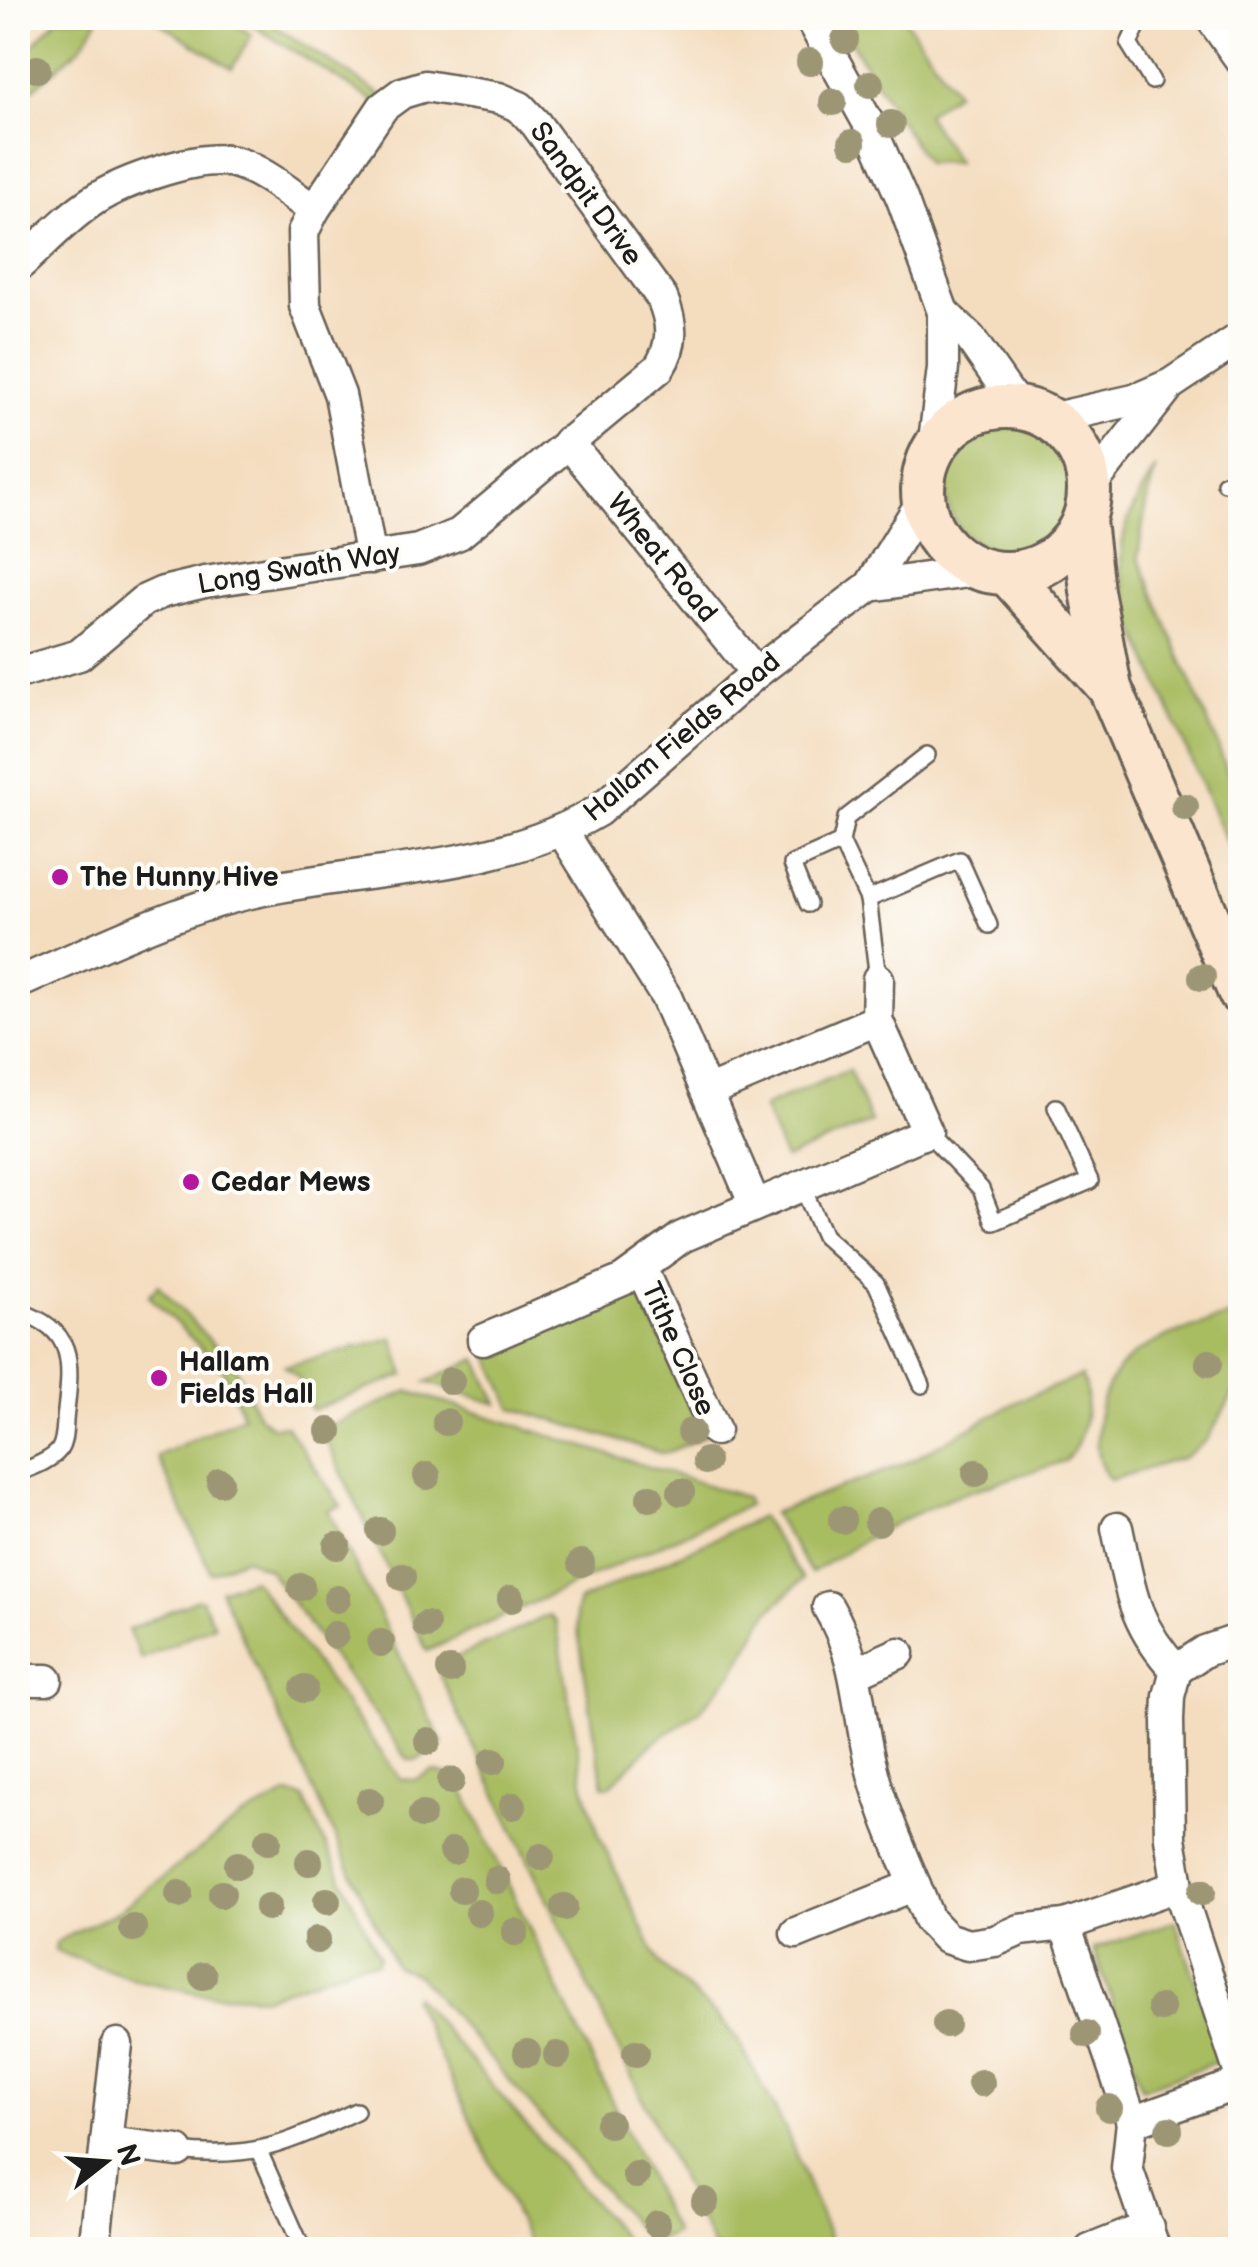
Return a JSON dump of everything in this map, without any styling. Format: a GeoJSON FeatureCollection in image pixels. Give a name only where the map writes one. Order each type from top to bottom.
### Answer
{"type":"FeatureCollection","features":[{"type":"Feature","properties":{"kind":"street"},"geometry":{"type":"LineString","coordinates":[[810,18],[870,126],[944,312],[943,368],[933,449],[924,473],[929,522],[942,543],[960,560],[995,572],[1031,570],[1054,559],[1072,542],[1087,504],[1171,384]]}},
{"type":"Feature","properties":{"kind":"street"},"geometry":{"type":"LineString","coordinates":[[1211,18],[1240,59]]}},
{"type":"Feature","properties":{"kind":"street","name":"Sandpit Drive"},"geometry":{"type":"LineString","coordinates":[[371,558],[340,394],[304,306],[303,232],[383,107],[402,93],[425,86],[498,98],[520,107],[662,298],[670,318],[671,339],[658,368],[568,442]]}},
{"type":"Feature","properties":{"kind":"street"},"geometry":{"type":"LineString","coordinates":[[18,266],[93,200],[126,184],[196,162],[233,162],[264,176],[314,210]]}},
{"type":"Feature","properties":{"kind":"street"},"geometry":{"type":"LineString","coordinates":[[944,312],[1034,413],[1071,436],[1085,460],[1092,591],[1110,688],[1240,994]]}},
{"type":"Feature","properties":{"kind":"street"},"geometry":{"type":"LineString","coordinates":[[933,449],[948,429],[969,415],[993,407],[1034,413],[1119,404],[1171,384],[1240,338]]}},
{"type":"Feature","properties":{"kind":"street","name":"Long Swath Way"},"geometry":{"type":"LineString","coordinates":[[18,673],[79,655],[143,601],[164,592],[205,582],[418,550],[458,534],[568,442]]}},
{"type":"Feature","properties":{"kind":"street","name":"Wheat Road"},"geometry":{"type":"LineString","coordinates":[[568,442],[756,673]]}},
{"type":"Feature","properties":{"kind":"street","name":"Hallam Fields Road"},"geometry":{"type":"LineString","coordinates":[[18,983],[160,921],[256,892],[464,860],[562,831],[598,811],[756,673],[870,586],[924,498]]}},
{"type":"Feature","properties":{"kind":"street"},"geometry":{"type":"LineString","coordinates":[[995,572],[1110,688]]}},
{"type":"Feature","properties":{"kind":"street","name":"Hallam Fields Road"},"geometry":{"type":"LineString","coordinates":[[870,586],[995,572]]}},
{"type":"Feature","properties":{"kind":"street"},"geometry":{"type":"LineString","coordinates":[[562,831],[666,996],[756,1205]]}},
{"type":"Feature","properties":{"kind":"street"},"geometry":{"type":"LineString","coordinates":[[878,979],[877,1020],[927,1132]]}},
{"type":"Feature","properties":{"kind":"street"},"geometry":{"type":"LineString","coordinates":[[709,1091],[877,1020]]}},
{"type":"Feature","properties":{"kind":"street","name":"Tithe Close"},"geometry":{"type":"LineString","coordinates":[[483,1340],[623,1280],[682,1237],[927,1132]]}},
{"type":"Feature","properties":{"kind":"street","name":"Tithe Close"},"geometry":{"type":"LineString","coordinates":[[641,1268],[715,1430]]}},
{"type":"Feature","properties":{"kind":"street"},"geometry":{"type":"LineString","coordinates":[[1117,1528],[1136,1612],[1145,1632],[1176,1670]]}},
{"type":"Feature","properties":{"kind":"street"},"geometry":{"type":"LineString","coordinates":[[828,1607],[846,1637],[881,1805],[929,1920],[946,1938],[968,1944],[995,1941],[1020,1930],[1065,1925],[1178,1886]]}},
{"type":"Feature","properties":{"kind":"street"},"geometry":{"type":"LineString","coordinates":[[1240,1639],[1205,1651],[1176,1670],[1169,1696],[1168,1731],[1170,1838],[1178,1886],[1240,2074]]}},
{"type":"Feature","properties":{"kind":"street"},"geometry":{"type":"LineString","coordinates":[[854,1673],[899,1653]]}},
{"type":"Feature","properties":{"kind":"street"},"geometry":{"type":"LineString","coordinates":[[796,1934],[915,1885]]}},
{"type":"Feature","properties":{"kind":"street"},"geometry":{"type":"LineString","coordinates":[[1065,1925],[1132,2122],[1127,2168],[1152,2238],[1090,2250]]}},
{"type":"Feature","properties":{"kind":"street"},"geometry":{"type":"LineString","coordinates":[[94,2250],[117,2044]]}},
{"type":"Feature","properties":{"kind":"street"},"geometry":{"type":"LineString","coordinates":[[1132,2122],[1240,2083]]}},
{"type":"Feature","properties":{"kind":"street"},"geometry":{"type":"LineString","coordinates":[[106,2142],[178,2151]]}},
{"type":"Feature","properties":{"kind":"lane"},"geometry":{"type":"LineString","coordinates":[[1141,18],[1129,44],[1152,81]]}},
{"type":"Feature","properties":{"kind":"lane"},"geometry":{"type":"LineString","coordinates":[[1225,482],[1240,475]]}},
{"type":"Feature","properties":{"kind":"lane"},"geometry":{"type":"LineString","coordinates":[[878,979],[868,899],[842,842],[846,818],[927,755]]}},
{"type":"Feature","properties":{"kind":"lane"},"geometry":{"type":"LineString","coordinates":[[808,904],[792,864],[842,842]]}},
{"type":"Feature","properties":{"kind":"lane"},"geometry":{"type":"LineString","coordinates":[[868,899],[960,860],[989,924]]}},
{"type":"Feature","properties":{"kind":"lane"},"geometry":{"type":"LineString","coordinates":[[927,1132],[981,1189],[994,1222],[1090,1181],[1056,1108]]}},
{"type":"Feature","properties":{"kind":"lane"},"geometry":{"type":"LineString","coordinates":[[802,1186],[824,1236],[876,1283],[922,1385]]}},
{"type":"Feature","properties":{"kind":"lane"},"geometry":{"type":"LineString","coordinates":[[18,1311],[45,1321],[60,1336],[68,1352],[70,1374],[62,1444],[57,1454],[18,1473]]}},
{"type":"Feature","properties":{"kind":"lane"},"geometry":{"type":"LineString","coordinates":[[178,2151],[216,2155],[260,2151],[290,2142],[356,2111]]}},
{"type":"Feature","properties":{"kind":"lane"},"geometry":{"type":"LineString","coordinates":[[260,2151],[303,2250]]}},
{"type":"Feature","properties":{"kind":"green space"},"geometry":{"type":"Polygon","coordinates":[[[58,18],[99,18],[81,47],[18,102],[18,61],[58,18]]]}},
{"type":"Feature","properties":{"kind":"green space"},"geometry":{"type":"Polygon","coordinates":[[[152,18],[226,18],[252,35],[232,68],[152,18]]]}},
{"type":"Feature","properties":{"kind":"green space"},"geometry":{"type":"Polygon","coordinates":[[[241,18],[262,18],[391,101],[383,107],[241,18]]]}},
{"type":"Feature","properties":{"kind":"green space"},"geometry":{"type":"Polygon","coordinates":[[[836,18],[904,18],[956,92],[926,114],[957,162],[926,163],[836,18]]]}},
{"type":"Feature","properties":{"kind":"green space"},"geometry":{"type":"Polygon","coordinates":[[[1009,426],[1033,431],[1053,445],[1067,465],[1072,489],[1067,513],[1053,533],[1033,547],[1009,552],[985,547],[965,533],[951,513],[946,489],[951,465],[965,445],[985,431],[1009,426]]]}},
{"type":"Feature","properties":{"kind":"green space"},"geometry":{"type":"Polygon","coordinates":[[[1156,468],[1138,557],[1217,743],[1240,808],[1240,874],[1132,622],[1126,599],[1123,542],[1134,507],[1156,468]]]}},
{"type":"Feature","properties":{"kind":"green space"},"geometry":{"type":"Polygon","coordinates":[[[849,1070],[871,1122],[785,1159],[763,1107],[849,1070]]]}},
{"type":"Feature","properties":{"kind":"green space"},"geometry":{"type":"Polygon","coordinates":[[[158,1285],[236,1368],[258,1415],[272,1427],[286,1425],[341,1506],[328,1510],[443,1744],[417,1760],[408,1760],[268,1569],[244,1558],[211,1573],[157,1456],[243,1416],[224,1371],[149,1296],[158,1285]]]}},
{"type":"Feature","properties":{"kind":"green space"},"geometry":{"type":"Polygon","coordinates":[[[637,1287],[705,1436],[664,1454],[512,1408],[488,1354],[637,1287]]]}},
{"type":"Feature","properties":{"kind":"green space"},"geometry":{"type":"Polygon","coordinates":[[[1240,1312],[1240,1383],[1207,1440],[1185,1457],[1110,1480],[1100,1462],[1097,1437],[1102,1401],[1112,1379],[1126,1361],[1166,1337],[1240,1312]]]}},
{"type":"Feature","properties":{"kind":"green space"},"geometry":{"type":"Polygon","coordinates":[[[393,1338],[405,1375],[312,1410],[298,1377],[285,1366],[393,1338]]]}},
{"type":"Feature","properties":{"kind":"green space"},"geometry":{"type":"Polygon","coordinates":[[[477,1359],[498,1404],[426,1382],[477,1359]]]}},
{"type":"Feature","properties":{"kind":"green space"},"geometry":{"type":"Polygon","coordinates":[[[1081,1376],[1086,1396],[1084,1420],[1077,1444],[1065,1461],[949,1498],[875,1533],[811,1573],[773,1513],[906,1463],[1020,1400],[1081,1376]]]}},
{"type":"Feature","properties":{"kind":"green space"},"geometry":{"type":"Polygon","coordinates":[[[408,1391],[745,1497],[748,1505],[427,1651],[321,1430],[408,1391]]]}},
{"type":"Feature","properties":{"kind":"green space"},"geometry":{"type":"Polygon","coordinates":[[[761,1517],[803,1579],[768,1612],[733,1673],[698,1712],[653,1743],[610,1786],[603,1786],[575,1613],[579,1601],[761,1517]]]}},
{"type":"Feature","properties":{"kind":"green space"},"geometry":{"type":"Polygon","coordinates":[[[253,1579],[401,1779],[415,1780],[433,1771],[457,1777],[675,2233],[660,2241],[641,2233],[418,1975],[395,1966],[220,1590],[253,1579]]]}},
{"type":"Feature","properties":{"kind":"green space"},"geometry":{"type":"Polygon","coordinates":[[[202,1600],[214,1625],[141,1659],[128,1630],[202,1600]]]}},
{"type":"Feature","properties":{"kind":"green space"},"geometry":{"type":"Polygon","coordinates":[[[549,1615],[556,1622],[584,1786],[599,1835],[659,1963],[724,2022],[739,2042],[785,2128],[834,2249],[714,2249],[440,1676],[445,1663],[549,1615]]]}},
{"type":"Feature","properties":{"kind":"green space"},"geometry":{"type":"Polygon","coordinates":[[[288,1794],[303,1797],[379,1957],[376,1963],[360,1963],[265,1997],[203,1994],[136,1980],[55,1951],[56,1943],[117,1912],[241,1818],[288,1794]]]}},
{"type":"Feature","properties":{"kind":"green space"},"geometry":{"type":"Polygon","coordinates":[[[1175,1921],[1223,2060],[1142,2088],[1094,1949],[1175,1921]]]}},
{"type":"Feature","properties":{"kind":"green space"},"geometry":{"type":"Polygon","coordinates":[[[414,1995],[637,2249],[532,2249],[412,1998],[414,1995]]]}},
{"type":"Feature","properties":{"kind":"place","name":"The Hunny Hive"},"geometry":{"type":"Point","coordinates":[60,877]}},
{"type":"Feature","properties":{"kind":"place","name":"Cedar Mews"},"geometry":{"type":"Point","coordinates":[191,1182]}},
{"type":"Feature","properties":{"kind":"place","name":"Hallam Fields Hall"},"geometry":{"type":"Point","coordinates":[159,1378]}}]}
